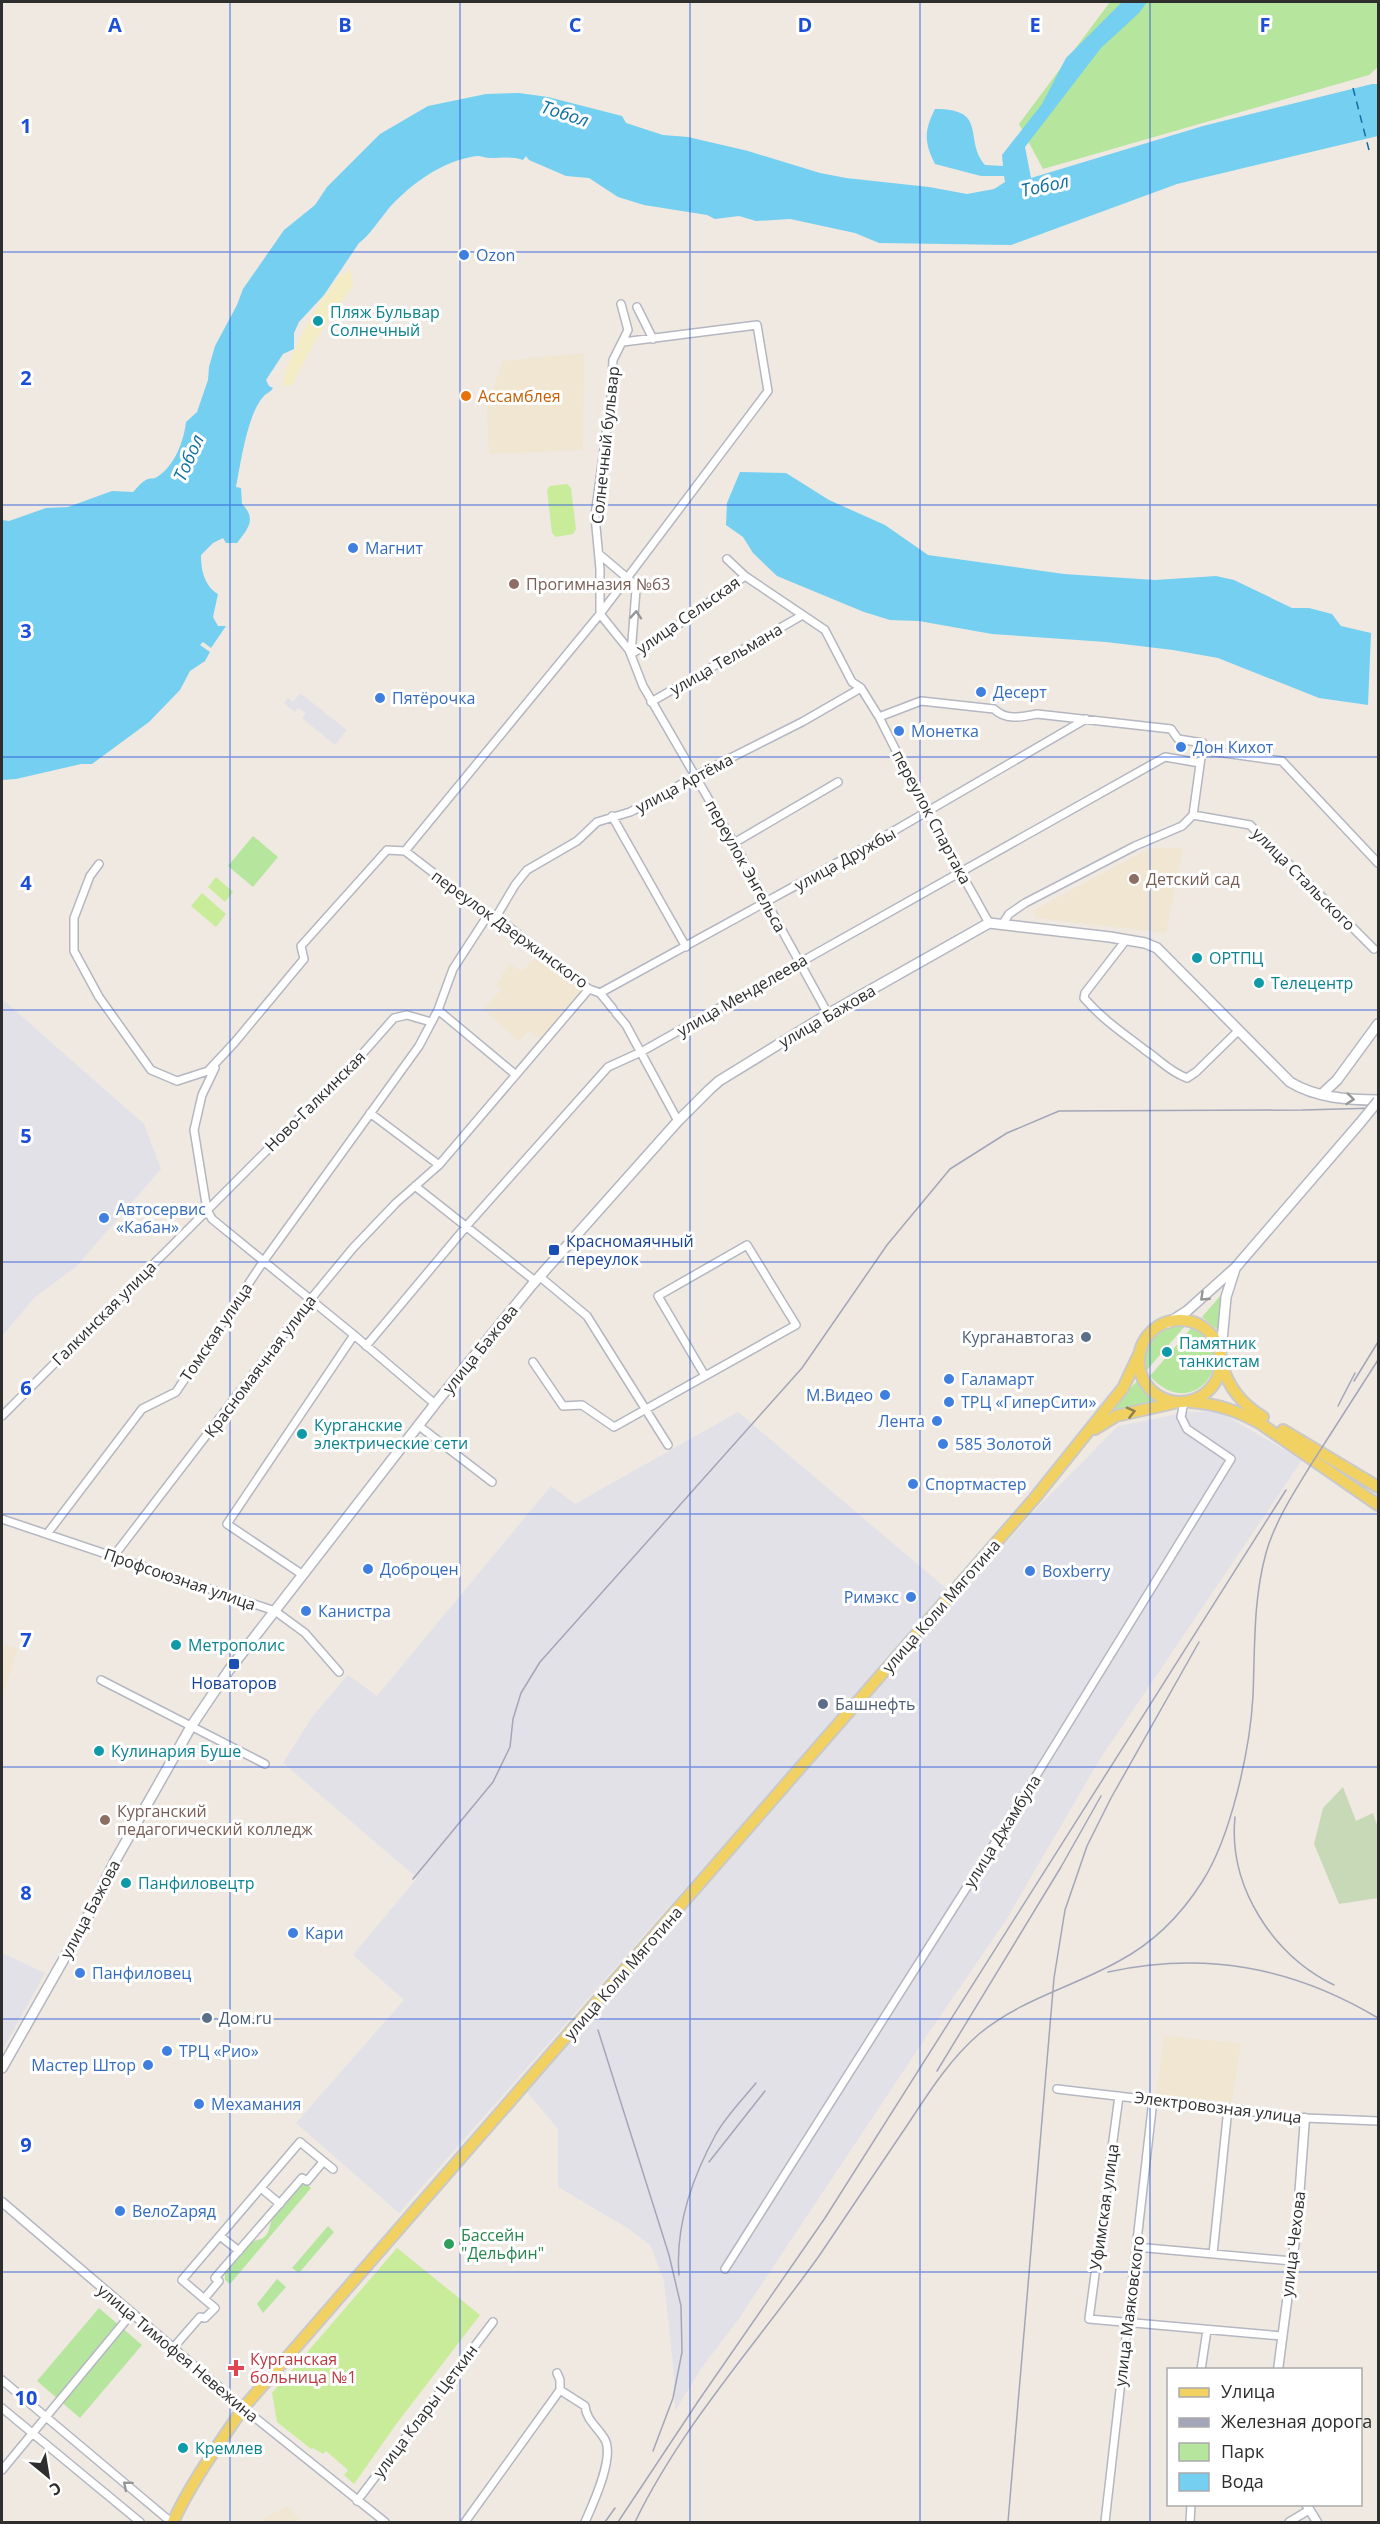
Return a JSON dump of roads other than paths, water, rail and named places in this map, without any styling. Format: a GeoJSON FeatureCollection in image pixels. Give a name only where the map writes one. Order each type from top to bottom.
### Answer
{"type":"FeatureCollection","features":[{"type":"Feature","properties":{"kind":"main road"},"geometry":{"type":"LineString","coordinates":[[989,923],[1126,940],[1146,943],[1157,948],[1169,957],[1290,1082],[1322,1094],[1352,1100],[1378,1100]]}},
{"type":"Feature","properties":{"kind":"main road","name":"улица Бажова"},"geometry":{"type":"LineString","coordinates":[[2,2068],[192,1725],[229,1670],[435,1404],[537,1279],[678,1121],[719,1081],[828,1014],[989,923]]}},
{"type":"Feature","properties":{"kind":"main road"},"geometry":{"type":"LineString","coordinates":[[1322,1094],[1337,1080],[1378,1024]]}},
{"type":"Feature","properties":{"kind":"main road"},"geometry":{"type":"LineString","coordinates":[[1378,1100],[1236,1267],[1187,1311],[1152,1332],[1141,1350],[1140,1370],[1149,1388],[1159,1396],[1183,1402],[1221,1405],[1252,1418],[1343,1478],[1378,1505]]}},
{"type":"Feature","properties":{"kind":"main road"},"geometry":{"type":"LineString","coordinates":[[1183,1402],[1210,1390],[1218,1376],[1226,1297],[1236,1267]]}},
{"type":"Feature","properties":{"kind":"main road"},"geometry":{"type":"LineString","coordinates":[[1168,1323],[1184,1321],[1199,1325],[1212,1335],[1221,1356],[1224,1372],[1234,1390],[1253,1411],[1378,1487]]}},
{"type":"Feature","properties":{"kind":"main road","name":"улица Коли Мяготина"},"geometry":{"type":"LineString","coordinates":[[172,2523],[205,2464],[243,2408],[678,1910],[1088,1434],[1127,1382],[1141,1350]]}},
{"type":"Feature","properties":{"kind":"main road","name":"улица Коли Мяготина"},"geometry":{"type":"LineString","coordinates":[[1088,1434],[1116,1416],[1183,1402]]}},
{"type":"Feature","properties":{"kind":"street","name":"Солнечный бульвар"},"geometry":{"type":"LineString","coordinates":[[600,614],[599,554],[595,516],[611,397],[613,360],[628,330],[621,304]]}},
{"type":"Feature","properties":{"kind":"street"},"geometry":{"type":"LineString","coordinates":[[637,307],[653,339]]}},
{"type":"Feature","properties":{"kind":"street"},"geometry":{"type":"LineString","coordinates":[[99,864],[90,876],[74,918],[74,951],[99,997],[151,1070],[177,1081],[208,1071],[304,959],[301,946],[387,850],[405,851],[600,614],[768,391],[757,325],[623,342]]}},
{"type":"Feature","properties":{"kind":"street"},"geometry":{"type":"LineString","coordinates":[[599,554],[627,578]]}},
{"type":"Feature","properties":{"kind":"street","name":"переулок Спартака"},"geometry":{"type":"LineString","coordinates":[[727,559],[745,576],[801,616],[825,630],[852,682],[861,688],[879,717],[927,813],[989,923]]}},
{"type":"Feature","properties":{"kind":"street","name":"улица Сельская"},"geometry":{"type":"LineString","coordinates":[[631,654],[664,635],[745,576]]}},
{"type":"Feature","properties":{"kind":"street","name":"переулок Энгельса"},"geometry":{"type":"LineString","coordinates":[[627,578],[635,586],[637,594],[631,654]]}},
{"type":"Feature","properties":{"kind":"street","name":"переулок Энгельса"},"geometry":{"type":"LineString","coordinates":[[600,614],[626,644],[637,675],[651,702],[734,843],[828,1014]]}},
{"type":"Feature","properties":{"kind":"street","name":"улица Тельмана"},"geometry":{"type":"LineString","coordinates":[[651,702],[801,616]]}},
{"type":"Feature","properties":{"kind":"street","name":"улица Артёма"},"geometry":{"type":"LineString","coordinates":[[496,917],[527,870],[577,842],[597,822],[630,812],[802,722],[861,688]]}},
{"type":"Feature","properties":{"kind":"street"},"geometry":{"type":"LineString","coordinates":[[879,717],[921,701],[994,709],[1000,716],[1019,718],[1037,714],[1086,719],[1171,729],[1178,739],[1282,761],[1378,863]]}},
{"type":"Feature","properties":{"kind":"street","name":"улица Дружбы"},"geometry":{"type":"LineString","coordinates":[[600,993],[927,813],[1086,719]]}},
{"type":"Feature","properties":{"kind":"street"},"geometry":{"type":"LineString","coordinates":[[1002,925],[1009,914],[1025,903],[1136,846],[1182,826],[1193,815],[1203,746]]}},
{"type":"Feature","properties":{"kind":"street","name":"улица Менделеева"},"geometry":{"type":"LineString","coordinates":[[366,1346],[466,1227],[608,1067],[641,1052],[1165,757],[1200,763]]}},
{"type":"Feature","properties":{"kind":"street"},"geometry":{"type":"LineString","coordinates":[[734,843],[838,782]]}},
{"type":"Feature","properties":{"kind":"street","name":"улица Стальского"},"geometry":{"type":"LineString","coordinates":[[1193,815],[1250,825],[1374,950]]}},
{"type":"Feature","properties":{"kind":"street"},"geometry":{"type":"LineString","coordinates":[[612,816],[686,947]]}},
{"type":"Feature","properties":{"kind":"street","name":"переулок Дзержинского"},"geometry":{"type":"LineString","coordinates":[[405,851],[488,915],[496,917],[590,988],[600,993],[626,1025],[678,1121]]}},
{"type":"Feature","properties":{"kind":"street"},"geometry":{"type":"LineString","coordinates":[[439,1165],[370,1113],[418,1046],[438,1010],[453,969],[488,915]]}},
{"type":"Feature","properties":{"kind":"street"},"geometry":{"type":"LineString","coordinates":[[1126,940],[1085,993],[1084,998],[1113,1028],[1174,1074],[1187,1078],[1239,1030]]}},
{"type":"Feature","properties":{"kind":"street"},"geometry":{"type":"LineString","coordinates":[[590,988],[439,1165],[417,1185],[466,1227],[587,1316],[668,1445]]}},
{"type":"Feature","properties":{"kind":"street"},"geometry":{"type":"LineString","coordinates":[[438,1010],[516,1075]]}},
{"type":"Feature","properties":{"kind":"street","name":"Ново-Галкинская"},"geometry":{"type":"LineString","coordinates":[[207,1210],[356,1061],[394,1018],[407,1015],[431,1022]]}},
{"type":"Feature","properties":{"kind":"street"},"geometry":{"type":"LineString","coordinates":[[219,1060],[202,1095],[194,1130],[207,1210],[212,1220],[435,1404]]}},
{"type":"Feature","properties":{"kind":"street","name":"Томская улица"},"geometry":{"type":"LineString","coordinates":[[48,1534],[142,1409],[176,1392],[263,1262],[370,1113]]}},
{"type":"Feature","properties":{"kind":"street","name":"Красномаячная улица"},"geometry":{"type":"LineString","coordinates":[[113,1557],[310,1300],[353,1248],[417,1185]]}},
{"type":"Feature","properties":{"kind":"street","name":"Галкинская улица"},"geometry":{"type":"LineString","coordinates":[[2,1416],[207,1210]]}},
{"type":"Feature","properties":{"kind":"street"},"geometry":{"type":"LineString","coordinates":[[533,1362],[563,1406],[582,1405],[614,1427],[646,1410],[796,1324],[747,1245],[658,1296],[705,1376]]}},
{"type":"Feature","properties":{"kind":"street"},"geometry":{"type":"LineString","coordinates":[[303,1575],[227,1524],[354,1335]]}},
{"type":"Feature","properties":{"kind":"street","name":"улица Джамбула"},"geometry":{"type":"LineString","coordinates":[[725,2269],[992,1849],[1231,1459],[1187,1429],[1181,1417],[1183,1402]]}},
{"type":"Feature","properties":{"kind":"street"},"geometry":{"type":"LineString","coordinates":[[419,1426],[492,1482]]}},
{"type":"Feature","properties":{"kind":"street","name":"Профсоюзная улица"},"geometry":{"type":"LineString","coordinates":[[2,1519],[275,1611],[305,1634],[339,1672]]}},
{"type":"Feature","properties":{"kind":"street"},"geometry":{"type":"LineString","coordinates":[[101,1680],[265,1764]]}},
{"type":"Feature","properties":{"kind":"street","name":"Электровозная улица"},"geometry":{"type":"LineString","coordinates":[[1057,2089],[1305,2118],[1378,2121]]}},
{"type":"Feature","properties":{"kind":"street","name":"Уфимская улица"},"geometry":{"type":"LineString","coordinates":[[1119,2096],[1089,2319],[1128,2323]]}},
{"type":"Feature","properties":{"kind":"street","name":"улица Маяковского"},"geometry":{"type":"LineString","coordinates":[[1105,2523],[1153,2100]]}},
{"type":"Feature","properties":{"kind":"street"},"geometry":{"type":"LineString","coordinates":[[1213,2254],[1228,2108]]}},
{"type":"Feature","properties":{"kind":"street","name":"улица Чехова"},"geometry":{"type":"LineString","coordinates":[[1278,2368],[1292,2261],[1305,2118]]}},
{"type":"Feature","properties":{"kind":"street"},"geometry":{"type":"LineString","coordinates":[[173,2348],[200,2317],[206,2318],[215,2308],[182,2280],[300,2142],[333,2169]]}},
{"type":"Feature","properties":{"kind":"street"},"geometry":{"type":"LineString","coordinates":[[204,2299],[219,2281],[215,2278],[238,2251],[302,2178],[306,2181],[323,2162]]}},
{"type":"Feature","properties":{"kind":"street"},"geometry":{"type":"LineString","coordinates":[[261,2188],[280,2204]]}},
{"type":"Feature","properties":{"kind":"street","name":"улица Тимофея Невежина"},"geometry":{"type":"LineString","coordinates":[[2,2202],[243,2408],[385,2523]]}},
{"type":"Feature","properties":{"kind":"street"},"geometry":{"type":"LineString","coordinates":[[220,2236],[238,2251]]}},
{"type":"Feature","properties":{"kind":"street"},"geometry":{"type":"LineString","coordinates":[[1136,2247],[1292,2261]]}},
{"type":"Feature","properties":{"kind":"street"},"geometry":{"type":"LineString","coordinates":[[2,2470],[132,2313]]}},
{"type":"Feature","properties":{"kind":"street","name":"улица Клары Цеткин"},"geometry":{"type":"LineString","coordinates":[[357,2501],[493,2322]]}},
{"type":"Feature","properties":{"kind":"street"},"geometry":{"type":"LineString","coordinates":[[1128,2323],[1282,2336]]}},
{"type":"Feature","properties":{"kind":"street"},"geometry":{"type":"LineString","coordinates":[[1201,2368],[1207,2330]]}},
{"type":"Feature","properties":{"kind":"street"},"geometry":{"type":"LineString","coordinates":[[465,2523],[560,2390],[557,2373]]}},
{"type":"Feature","properties":{"kind":"street"},"geometry":{"type":"LineString","coordinates":[[2,2380],[172,2523]]}},
{"type":"Feature","properties":{"kind":"street"},"geometry":{"type":"LineString","coordinates":[[560,2390],[585,2406],[588,2417],[607,2443],[605,2467],[585,2523]]}},
{"type":"Feature","properties":{"kind":"street"},"geometry":{"type":"LineString","coordinates":[[2,2408],[140,2523]]}},
{"type":"Feature","properties":{"kind":"street"},"geometry":{"type":"LineString","coordinates":[[1190,2523],[1191,2506]]}},
{"type":"Feature","properties":{"kind":"street"},"geometry":{"type":"LineString","coordinates":[[1289,2523],[1307,2507],[1317,2523]]}},
{"type":"Feature","properties":{"kind":"water","name":"Тобол"},"geometry":{"type":"Polygon","coordinates":[[[1122,2],[1147,2],[1139,13],[1101,48],[1025,147],[1031,178],[1203,126],[1372,84],[1378,84],[1378,136],[1177,184],[1011,245],[879,243],[855,233],[790,219],[756,221],[739,216],[715,219],[707,215],[644,205],[618,197],[589,178],[566,176],[529,160],[526,156],[523,160],[477,156],[452,162],[428,174],[398,199],[359,243],[324,295],[299,322],[294,333],[294,349],[283,354],[266,380],[273,388],[257,405],[245,440],[236,487],[241,488],[242,504],[249,514],[249,524],[237,543],[226,543],[223,538],[213,543],[201,555],[204,577],[213,591],[218,594],[213,617],[218,626],[226,626],[211,648],[203,642],[200,645],[210,652],[205,661],[190,671],[180,690],[149,722],[92,764],[81,764],[2,780],[2,520],[9,521],[46,508],[68,507],[112,491],[133,492],[144,481],[156,478],[169,466],[178,452],[186,422],[197,412],[208,380],[215,346],[243,289],[284,230],[315,205],[327,187],[380,134],[428,106],[486,94],[519,93],[548,97],[622,116],[626,123],[663,135],[688,137],[748,151],[820,173],[967,194],[994,189],[1005,182],[1004,176],[981,176],[935,164],[927,143],[927,130],[935,109],[952,110],[962,114],[969,120],[975,145],[985,165],[1003,166],[1002,155],[1042,104],[1066,58],[1122,2]]]}},
{"type":"Feature","properties":{"kind":"water"},"geometry":{"type":"Polygon","coordinates":[[[740,472],[786,473],[829,500],[885,525],[928,555],[1064,574],[1155,580],[1216,576],[1234,580],[1292,608],[1309,608],[1332,614],[1341,626],[1371,633],[1368,705],[1319,698],[1218,658],[1106,642],[992,634],[919,621],[890,620],[864,612],[777,576],[753,553],[743,537],[726,525],[727,503],[740,472]]]}},
{"type":"Feature","properties":{"kind":"railway"},"geometry":{"type":"LineString","coordinates":[[413,1879],[493,1782],[510,1747],[513,1719],[521,1693],[540,1662],[802,1368],[887,1245],[950,1169],[1007,1133],[1059,1111],[1378,1108]]}},
{"type":"Feature","properties":{"kind":"railway"},"geometry":{"type":"LineString","coordinates":[[1354,1381],[1378,1342]]}},
{"type":"Feature","properties":{"kind":"railway"},"geometry":{"type":"LineString","coordinates":[[635,2522],[654,2486],[698,2418],[819,2256],[949,2065],[979,2034],[1012,2011],[1102,1970],[1143,1946],[1175,1917],[1202,1882],[1222,1842],[1230,1818],[1248,1742],[1253,1696],[1255,1624],[1262,1571],[1270,1541],[1292,1495],[1378,1360]]}},
{"type":"Feature","properties":{"kind":"railway"},"geometry":{"type":"LineString","coordinates":[[1338,1406],[1355,1373]]}},
{"type":"Feature","properties":{"kind":"railway"},"geometry":{"type":"LineString","coordinates":[[618,2522],[825,2218],[1286,1490]]}},
{"type":"Feature","properties":{"kind":"railway"},"geometry":{"type":"LineString","coordinates":[[1008,2522],[1054,1978],[1065,1910],[1087,1846],[1111,1798],[1199,1642]]}},
{"type":"Feature","properties":{"kind":"railway"},"geometry":{"type":"LineString","coordinates":[[937,2071],[1061,1867],[1101,1796]]}},
{"type":"Feature","properties":{"kind":"railway"},"geometry":{"type":"LineString","coordinates":[[1235,1817],[1235,1843],[1239,1869],[1247,1893],[1259,1916],[1292,1956],[1312,1972],[1334,1985]]}},
{"type":"Feature","properties":{"kind":"railway"},"geometry":{"type":"LineString","coordinates":[[1108,1972],[1179,1963],[1248,1968],[1281,1975],[1314,1986],[1378,2018]]}},
{"type":"Feature","properties":{"kind":"railway"},"geometry":{"type":"LineString","coordinates":[[598,2030],[669,2255],[681,2306],[682,2352],[673,2398],[653,2451]]}},
{"type":"Feature","properties":{"kind":"railway"},"geometry":{"type":"LineString","coordinates":[[679,2275],[680,2238],[693,2184],[720,2127],[756,2083]]}},
{"type":"Feature","properties":{"kind":"railway"},"geometry":{"type":"LineString","coordinates":[[709,2162],[765,2091]]}},
{"type":"Feature","properties":{"kind":"railway"},"geometry":{"type":"LineString","coordinates":[[605,2522],[615,2508]]}},
{"type":"Feature","properties":{"kind":"place","name":"Ozon"},"geometry":{"type":"Point","coordinates":[464,255]}},
{"type":"Feature","properties":{"kind":"place","name":"Пляж Бульвар Солнечный"},"geometry":{"type":"Point","coordinates":[318,321]}},
{"type":"Feature","properties":{"kind":"place","name":"Ассамблея"},"geometry":{"type":"Point","coordinates":[466,396]}},
{"type":"Feature","properties":{"kind":"place","name":"Магнит"},"geometry":{"type":"Point","coordinates":[353,548]}},
{"type":"Feature","properties":{"kind":"place","name":"Прогимназия №63"},"geometry":{"type":"Point","coordinates":[514,584]}},
{"type":"Feature","properties":{"kind":"place","name":"Десерт"},"geometry":{"type":"Point","coordinates":[981,692]}},
{"type":"Feature","properties":{"kind":"place","name":"Пятёрочка"},"geometry":{"type":"Point","coordinates":[380,698]}},
{"type":"Feature","properties":{"kind":"place","name":"Монетка"},"geometry":{"type":"Point","coordinates":[899,731]}},
{"type":"Feature","properties":{"kind":"place","name":"Дон Кихот"},"geometry":{"type":"Point","coordinates":[1181,747]}},
{"type":"Feature","properties":{"kind":"place","name":"Детский сад"},"geometry":{"type":"Point","coordinates":[1134,879]}},
{"type":"Feature","properties":{"kind":"place","name":"ОРТПЦ"},"geometry":{"type":"Point","coordinates":[1197,958]}},
{"type":"Feature","properties":{"kind":"place","name":"Телецентр"},"geometry":{"type":"Point","coordinates":[1259,983]}},
{"type":"Feature","properties":{"kind":"place","name":"Автосервис «Кабан»"},"geometry":{"type":"Point","coordinates":[104,1218]}},
{"type":"Feature","properties":{"kind":"place","name":"Красномаячный переулок"},"geometry":{"type":"Point","coordinates":[554,1250]}},
{"type":"Feature","properties":{"kind":"place","name":"Курганавтогаз"},"geometry":{"type":"Point","coordinates":[1086,1337]}},
{"type":"Feature","properties":{"kind":"place","name":"Памятник танкистам"},"geometry":{"type":"Point","coordinates":[1167,1352]}},
{"type":"Feature","properties":{"kind":"place","name":"Галамарт"},"geometry":{"type":"Point","coordinates":[949,1379]}},
{"type":"Feature","properties":{"kind":"place","name":"М.Видео"},"geometry":{"type":"Point","coordinates":[885,1395]}},
{"type":"Feature","properties":{"kind":"place","name":"ТРЦ «ГиперСити»"},"geometry":{"type":"Point","coordinates":[949,1402]}},
{"type":"Feature","properties":{"kind":"place","name":"Лента"},"geometry":{"type":"Point","coordinates":[937,1421]}},
{"type":"Feature","properties":{"kind":"place","name":"Курганские электрические сети"},"geometry":{"type":"Point","coordinates":[302,1434]}},
{"type":"Feature","properties":{"kind":"place","name":"585 Золотой"},"geometry":{"type":"Point","coordinates":[943,1444]}},
{"type":"Feature","properties":{"kind":"place","name":"Спортмастер"},"geometry":{"type":"Point","coordinates":[913,1484]}},
{"type":"Feature","properties":{"kind":"place","name":"Доброцен"},"geometry":{"type":"Point","coordinates":[368,1569]}},
{"type":"Feature","properties":{"kind":"place","name":"Boxberry"},"geometry":{"type":"Point","coordinates":[1030,1571]}},
{"type":"Feature","properties":{"kind":"place","name":"Римэкс"},"geometry":{"type":"Point","coordinates":[911,1597]}},
{"type":"Feature","properties":{"kind":"place","name":"Канистра"},"geometry":{"type":"Point","coordinates":[306,1611]}},
{"type":"Feature","properties":{"kind":"place","name":"Метрополис"},"geometry":{"type":"Point","coordinates":[176,1645]}},
{"type":"Feature","properties":{"kind":"place","name":"Новаторов"},"geometry":{"type":"Point","coordinates":[234,1664]}},
{"type":"Feature","properties":{"kind":"place","name":"Башнефть"},"geometry":{"type":"Point","coordinates":[823,1704]}},
{"type":"Feature","properties":{"kind":"place","name":"Кулинария Буше"},"geometry":{"type":"Point","coordinates":[99,1751]}},
{"type":"Feature","properties":{"kind":"place","name":"Курганский педагогический колледж"},"geometry":{"type":"Point","coordinates":[105,1820]}},
{"type":"Feature","properties":{"kind":"place","name":"Панфиловецтр"},"geometry":{"type":"Point","coordinates":[126,1883]}},
{"type":"Feature","properties":{"kind":"place","name":"Кари"},"geometry":{"type":"Point","coordinates":[293,1933]}},
{"type":"Feature","properties":{"kind":"place","name":"Панфиловец"},"geometry":{"type":"Point","coordinates":[80,1973]}},
{"type":"Feature","properties":{"kind":"place","name":"Дом.ru"},"geometry":{"type":"Point","coordinates":[207,2018]}},
{"type":"Feature","properties":{"kind":"place","name":"ТРЦ «Рио»"},"geometry":{"type":"Point","coordinates":[167,2051]}},
{"type":"Feature","properties":{"kind":"place","name":"Мастер Штор"},"geometry":{"type":"Point","coordinates":[148,2065]}},
{"type":"Feature","properties":{"kind":"place","name":"Мехамания"},"geometry":{"type":"Point","coordinates":[199,2104]}},
{"type":"Feature","properties":{"kind":"place","name":"ВелоZаряд"},"geometry":{"type":"Point","coordinates":[120,2211]}},
{"type":"Feature","properties":{"kind":"place","name":"Бассейн \"Дельфин\""},"geometry":{"type":"Point","coordinates":[449,2244]}},
{"type":"Feature","properties":{"kind":"place","name":"Курганская больница №1"},"geometry":{"type":"Point","coordinates":[236,2368]}},
{"type":"Feature","properties":{"kind":"place","name":"Кремлев"},"geometry":{"type":"Point","coordinates":[183,2448]}}]}
